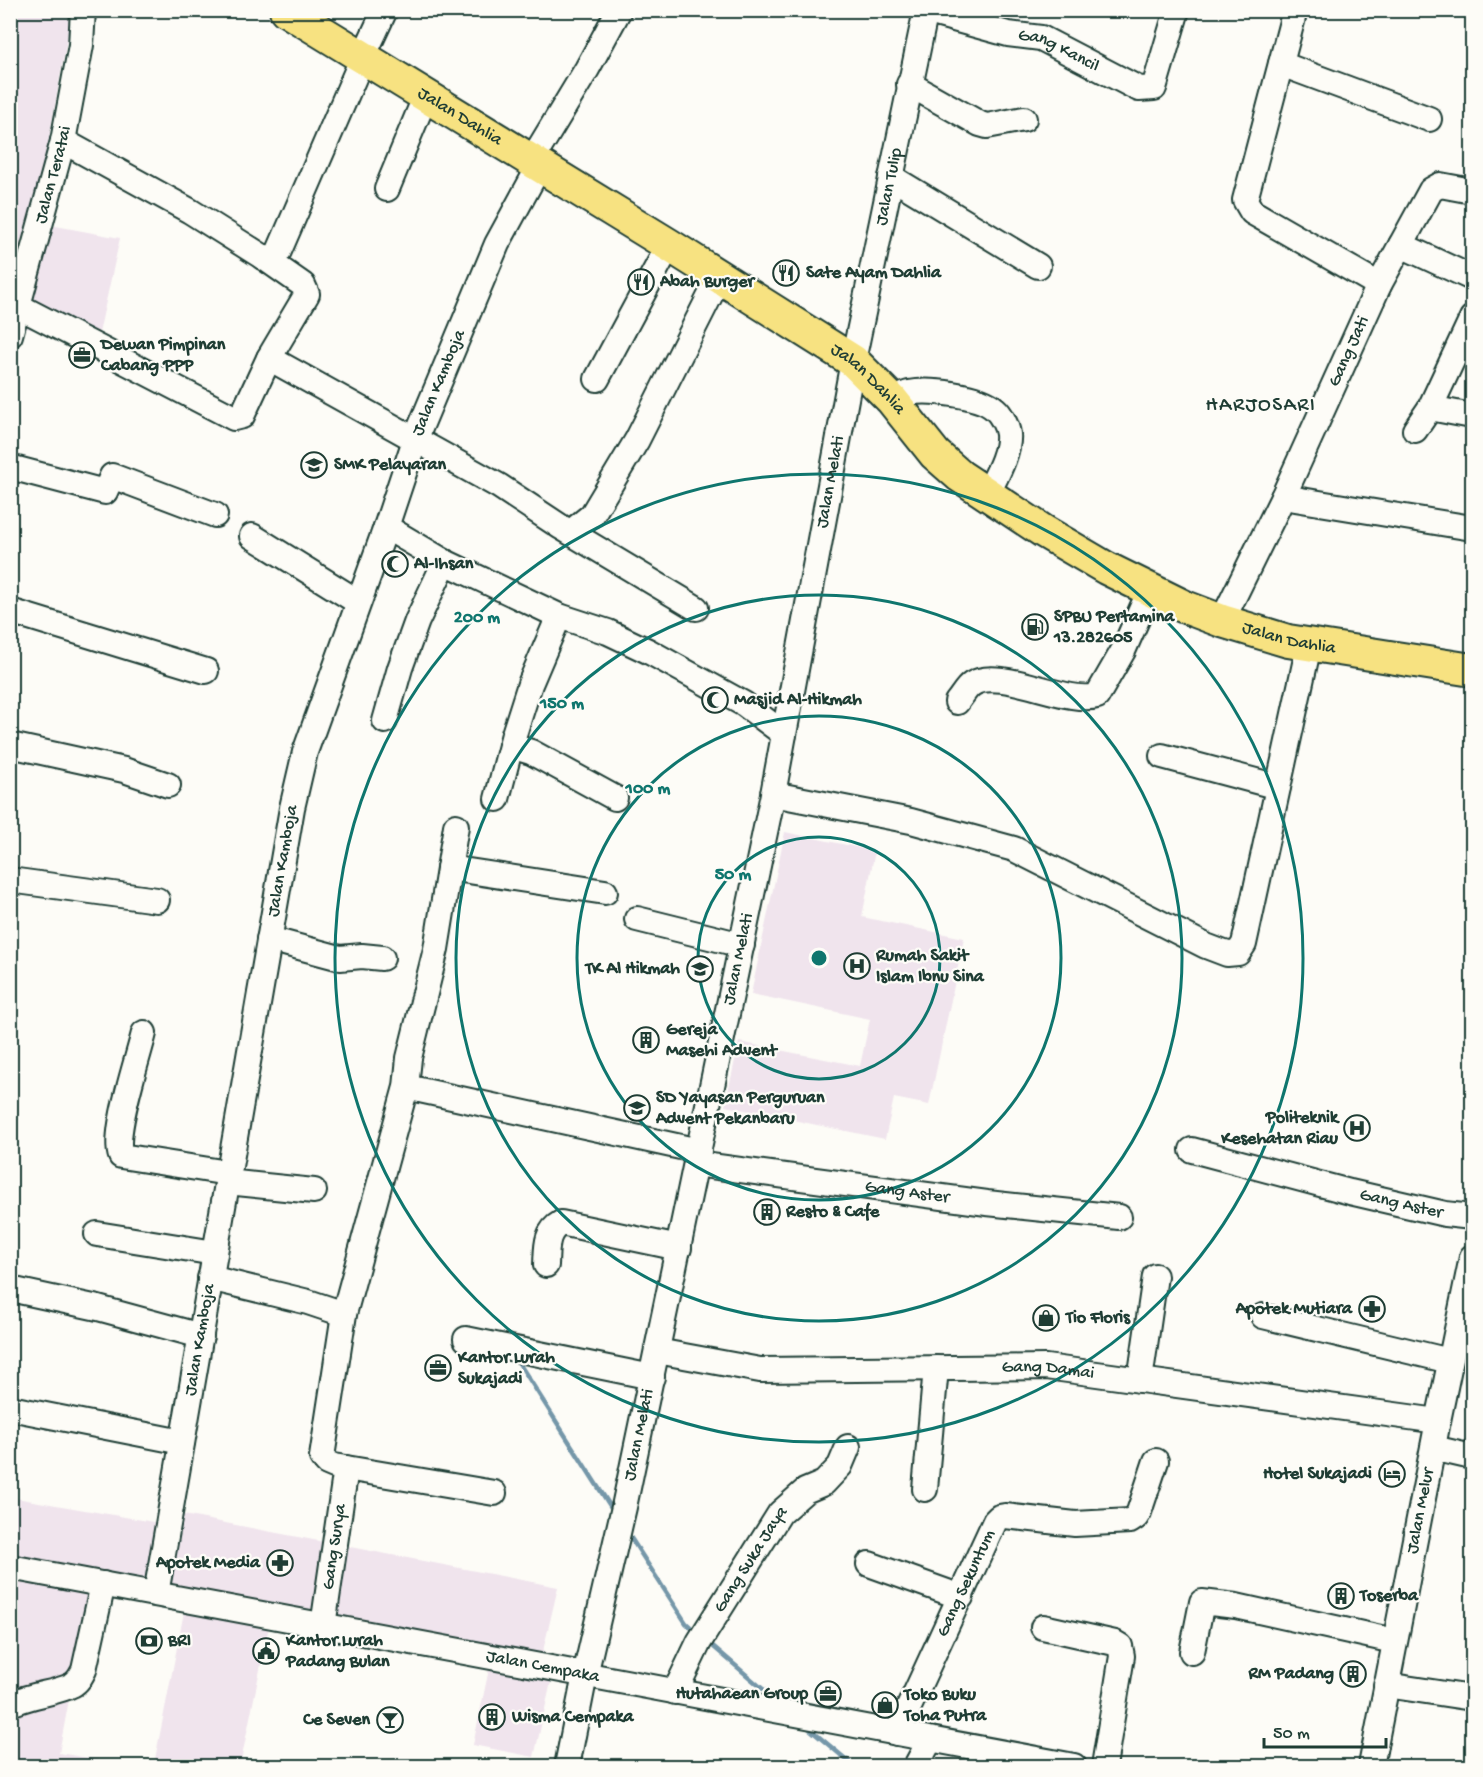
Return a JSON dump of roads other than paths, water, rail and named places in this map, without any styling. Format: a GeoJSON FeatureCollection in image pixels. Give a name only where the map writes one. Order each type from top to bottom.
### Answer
{"type":"FeatureCollection","features":[{"type":"Feature","properties":{"kind":"main road","name":"Jalan Dahlia"},"geometry":{"type":"LineString","coordinates":[[286,10],[720,276],[853,361],[892,400],[935,454],[960,476],[1043,531],[1106,568],[1222,621],[1309,645],[1473,670]]}},
{"type":"Feature","properties":{"kind":"street","name":"Jalan Teratai"},"geometry":{"type":"LineString","coordinates":[[10,335],[63,141],[81,45],[83,10]]}},
{"type":"Feature","properties":{"kind":"street"},"geometry":{"type":"LineString","coordinates":[[263,257],[270,258],[279,251],[385,10]]}},
{"type":"Feature","properties":{"kind":"street","name":"Jalan Kamboja"},"geometry":{"type":"LineString","coordinates":[[156,1594],[227,1177],[301,769],[415,440],[497,244],[536,163],[618,10]]}},
{"type":"Feature","properties":{"kind":"street","name":"Gang Kancil"},"geometry":{"type":"LineString","coordinates":[[924,11],[1008,34],[1041,38],[1139,89],[1154,88],[1177,10]]}},
{"type":"Feature","properties":{"kind":"street"},"geometry":{"type":"LineString","coordinates":[[1295,10],[1245,195],[1247,206],[1252,212],[1379,285]]}},
{"type":"Feature","properties":{"kind":"street","name":"Jalan Tulip"},"geometry":{"type":"LineString","coordinates":[[853,361],[924,11]]}},
{"type":"Feature","properties":{"kind":"street"},"geometry":{"type":"LineString","coordinates":[[1281,64],[1429,119]]}},
{"type":"Feature","properties":{"kind":"street"},"geometry":{"type":"LineString","coordinates":[[909,84],[980,124],[987,126],[1024,119]]}},
{"type":"Feature","properties":{"kind":"street"},"geometry":{"type":"LineString","coordinates":[[387,189],[426,95]]}},
{"type":"Feature","properties":{"kind":"street"},"geometry":{"type":"LineString","coordinates":[[18,306],[234,418],[242,416],[269,358],[307,294],[303,285],[190,211],[63,141]]}},
{"type":"Feature","properties":{"kind":"street"},"geometry":{"type":"LineString","coordinates":[[891,177],[1038,266]]}},
{"type":"Feature","properties":{"kind":"street","name":"Gang Jati"},"geometry":{"type":"LineString","coordinates":[[1222,621],[1283,497],[1379,285],[1431,190],[1440,185],[1473,191]]}},
{"type":"Feature","properties":{"kind":"street"},"geometry":{"type":"LineString","coordinates":[[597,379],[669,245]]}},
{"type":"Feature","properties":{"kind":"street"},"geometry":{"type":"LineString","coordinates":[[1401,245],[1473,278]]}},
{"type":"Feature","properties":{"kind":"street"},"geometry":{"type":"LineString","coordinates":[[572,532],[592,515],[637,440],[720,276]]}},
{"type":"Feature","properties":{"kind":"street"},"geometry":{"type":"LineString","coordinates":[[1415,430],[1430,408],[1473,318]]}},
{"type":"Feature","properties":{"kind":"street"},"geometry":{"type":"LineString","coordinates":[[269,358],[498,486],[696,608]]}},
{"type":"Feature","properties":{"kind":"street","name":"Jalan Melati"},"geometry":{"type":"LineString","coordinates":[[567,1767],[585,1675],[624,1508],[773,794],[853,361]]}},
{"type":"Feature","properties":{"kind":"street"},"geometry":{"type":"LineString","coordinates":[[892,400],[911,393],[939,393],[959,395],[983,402],[995,409],[1008,434],[1003,461],[987,495]]}},
{"type":"Feature","properties":{"kind":"street"},"geometry":{"type":"LineString","coordinates":[[1430,408],[1473,416]]}},
{"type":"Feature","properties":{"kind":"street"},"geometry":{"type":"LineString","coordinates":[[10,467],[105,492],[112,476],[215,514]]}},
{"type":"Feature","properties":{"kind":"street"},"geometry":{"type":"LineString","coordinates":[[1283,497],[1473,528]]}},
{"type":"Feature","properties":{"kind":"street"},"geometry":{"type":"LineString","coordinates":[[386,526],[445,562],[560,616],[608,632],[648,651],[744,704],[784,734]]}},
{"type":"Feature","properties":{"kind":"street"},"geometry":{"type":"LineString","coordinates":[[252,536],[358,602]]}},
{"type":"Feature","properties":{"kind":"street"},"geometry":{"type":"LineString","coordinates":[[385,721],[400,668],[417,621],[445,562]]}},
{"type":"Feature","properties":{"kind":"street"},"geometry":{"type":"LineString","coordinates":[[957,702],[974,683],[987,680],[1075,696],[1095,697],[1123,651],[1150,590]]}},
{"type":"Feature","properties":{"kind":"street"},"geometry":{"type":"LineString","coordinates":[[10,611],[206,671]]}},
{"type":"Feature","properties":{"kind":"street"},"geometry":{"type":"LineString","coordinates":[[497,799],[530,684],[560,616]]}},
{"type":"Feature","properties":{"kind":"street"},"geometry":{"type":"LineString","coordinates":[[773,794],[910,821],[1014,849],[1206,946],[1227,954],[1238,953],[1244,944],[1309,645]]}},
{"type":"Feature","properties":{"kind":"street"},"geometry":{"type":"LineString","coordinates":[[10,745],[124,770],[168,785]]}},
{"type":"Feature","properties":{"kind":"street"},"geometry":{"type":"LineString","coordinates":[[511,746],[531,752],[615,798]]}},
{"type":"Feature","properties":{"kind":"street"},"geometry":{"type":"LineString","coordinates":[[1162,756],[1278,788]]}},
{"type":"Feature","properties":{"kind":"street"},"geometry":{"type":"LineString","coordinates":[[456,826],[436,949],[409,1058],[406,1087],[344,1314],[322,1456],[327,1463],[346,1468],[494,1493]]}},
{"type":"Feature","properties":{"kind":"street"},"geometry":{"type":"LineString","coordinates":[[448,868],[605,892]]}},
{"type":"Feature","properties":{"kind":"street"},"geometry":{"type":"LineString","coordinates":[[10,880],[158,900]]}},
{"type":"Feature","properties":{"kind":"street"},"geometry":{"type":"LineString","coordinates":[[637,920],[742,945]]}},
{"type":"Feature","properties":{"kind":"street"},"geometry":{"type":"LineString","coordinates":[[269,939],[340,958],[362,956],[382,958]]}},
{"type":"Feature","properties":{"kind":"street"},"geometry":{"type":"LineString","coordinates":[[144,1033],[122,1119],[119,1150],[121,1156],[314,1191]]}},
{"type":"Feature","properties":{"kind":"street","name":"Gang Aster"},"geometry":{"type":"LineString","coordinates":[[406,1087],[698,1158],[987,1203],[1119,1217]]}},
{"type":"Feature","properties":{"kind":"street","name":"Gang Aster"},"geometry":{"type":"LineString","coordinates":[[1192,1150],[1350,1192],[1445,1214],[1473,1217]]}},
{"type":"Feature","properties":{"kind":"street"},"geometry":{"type":"LineString","coordinates":[[546,1265],[547,1241],[553,1227],[561,1223],[679,1248]]}},
{"type":"Feature","properties":{"kind":"street"},"geometry":{"type":"LineString","coordinates":[[98,1233],[215,1253]]}},
{"type":"Feature","properties":{"kind":"street","name":"Jalan Melur"},"geometry":{"type":"LineString","coordinates":[[1371,1767],[1438,1421],[1459,1348],[1473,1257]]}},
{"type":"Feature","properties":{"kind":"street"},"geometry":{"type":"LineString","coordinates":[[1140,1380],[1155,1276]]}},
{"type":"Feature","properties":{"kind":"street"},"geometry":{"type":"LineString","coordinates":[[210,1278],[308,1302],[344,1314]]}},
{"type":"Feature","properties":{"kind":"street"},"geometry":{"type":"LineString","coordinates":[[10,1289],[98,1308],[201,1336]]}},
{"type":"Feature","properties":{"kind":"street"},"geometry":{"type":"LineString","coordinates":[[1263,1316],[1459,1348]]}},
{"type":"Feature","properties":{"kind":"street"},"geometry":{"type":"LineString","coordinates":[[466,1340],[651,1377]]}},
{"type":"Feature","properties":{"kind":"street","name":"Gang Damai"},"geometry":{"type":"LineString","coordinates":[[657,1351],[760,1370],[1046,1367],[1438,1421]]}},
{"type":"Feature","properties":{"kind":"street"},"geometry":{"type":"LineString","coordinates":[[925,1489],[936,1368]]}},
{"type":"Feature","properties":{"kind":"street"},"geometry":{"type":"LineString","coordinates":[[10,1408],[182,1442]]}},
{"type":"Feature","properties":{"kind":"street","name":"Gang Suka Jaya"},"geometry":{"type":"LineString","coordinates":[[675,1692],[699,1642],[780,1513],[805,1491],[824,1483],[840,1466],[848,1447]]}},
{"type":"Feature","properties":{"kind":"street"},"geometry":{"type":"LineString","coordinates":[[1433,1448],[1473,1457]]}},
{"type":"Feature","properties":{"kind":"street","name":"Gang Sekuntum"},"geometry":{"type":"LineString","coordinates":[[897,1733],[995,1521],[999,1517],[1075,1524],[1130,1521],[1139,1512],[1156,1461]]}},
{"type":"Feature","properties":{"kind":"street","name":"Gang Surya"},"geometry":{"type":"LineString","coordinates":[[323,1626],[346,1468]]}},
{"type":"Feature","properties":{"kind":"street"},"geometry":{"type":"LineString","coordinates":[[869,1564],[961,1597]]}},
{"type":"Feature","properties":{"kind":"street","name":"Jalan Cempaka"},"geometry":{"type":"LineString","coordinates":[[10,1567],[1074,1767]]}},
{"type":"Feature","properties":{"kind":"street"},"geometry":{"type":"LineString","coordinates":[[16,1702],[29,1696],[72,1685],[79,1680],[84,1670],[103,1584]]}},
{"type":"Feature","properties":{"kind":"street"},"geometry":{"type":"LineString","coordinates":[[1192,1652],[1201,1604],[1205,1602],[1236,1606],[1394,1641]]}},
{"type":"Feature","properties":{"kind":"street"},"geometry":{"type":"LineString","coordinates":[[1043,1627],[1120,1646],[1122,1656],[1104,1767]]}},
{"type":"Feature","properties":{"kind":"street"},"geometry":{"type":"LineString","coordinates":[[1386,1685],[1473,1698]]}},
{"type":"Feature","properties":{"kind":"street"},"geometry":{"type":"LineString","coordinates":[[916,1767],[930,1740]]}},
{"type":"Feature","properties":{"kind":"waterway"},"geometry":{"type":"LineString","coordinates":[[517,1360],[614,1512]]}},
{"type":"Feature","properties":{"kind":"waterway"},"geometry":{"type":"LineString","coordinates":[[627,1532],[686,1623],[697,1633]]}},
{"type":"Feature","properties":{"kind":"waterway"},"geometry":{"type":"LineString","coordinates":[[708,1642],[777,1701]]}},
{"type":"Feature","properties":{"kind":"waterway"},"geometry":{"type":"LineString","coordinates":[[806,1726],[854,1766]]}},
{"type":"Feature","properties":{"kind":"place","name":"Sate Ayam Dahlia"},"geometry":{"type":"Point","coordinates":[786,273]}},
{"type":"Feature","properties":{"kind":"place","name":"Abah Burger"},"geometry":{"type":"Point","coordinates":[641,282]}},
{"type":"Feature","properties":{"kind":"place","name":"Dewan Pimpinan Cabang PPP"},"geometry":{"type":"Point","coordinates":[82,355]}},
{"type":"Feature","properties":{"kind":"place","name":"SMK Pelayaran"},"geometry":{"type":"Point","coordinates":[314,465]}},
{"type":"Feature","properties":{"kind":"place","name":"Al-Ihsan"},"geometry":{"type":"Point","coordinates":[395,564]}},
{"type":"Feature","properties":{"kind":"place","name":"SPBU Pertamina 13.282605"},"geometry":{"type":"Point","coordinates":[1035,627]}},
{"type":"Feature","properties":{"kind":"place","name":"Masjid Al-Hikmah"},"geometry":{"type":"Point","coordinates":[715,700]}},
{"type":"Feature","properties":{"kind":"place","name":"Rumah Sakit Islam Ibnu Sina"},"geometry":{"type":"Point","coordinates":[857,966]}},
{"type":"Feature","properties":{"kind":"place","name":"TK Al Hikmah"},"geometry":{"type":"Point","coordinates":[700,969]}},
{"type":"Feature","properties":{"kind":"place","name":"Gereja Masehi Advent"},"geometry":{"type":"Point","coordinates":[646,1040]}},
{"type":"Feature","properties":{"kind":"place","name":"SD Yayasan Perguruan Advent Pekanbaru"},"geometry":{"type":"Point","coordinates":[637,1108]}},
{"type":"Feature","properties":{"kind":"place","name":"Politeknik Kesehatan Riau"},"geometry":{"type":"Point","coordinates":[1357,1128]}},
{"type":"Feature","properties":{"kind":"place","name":"Resto & Cafe"},"geometry":{"type":"Point","coordinates":[767,1212]}},
{"type":"Feature","properties":{"kind":"place","name":"Apotek Mutiara"},"geometry":{"type":"Point","coordinates":[1372,1309]}},
{"type":"Feature","properties":{"kind":"place","name":"Tio Floris"},"geometry":{"type":"Point","coordinates":[1046,1318]}},
{"type":"Feature","properties":{"kind":"place","name":"Kantor Lurah Sukajadi"},"geometry":{"type":"Point","coordinates":[438,1368]}},
{"type":"Feature","properties":{"kind":"place","name":"Hotel Sukajadi"},"geometry":{"type":"Point","coordinates":[1392,1474]}},
{"type":"Feature","properties":{"kind":"place","name":"Apotek Media"},"geometry":{"type":"Point","coordinates":[280,1563]}},
{"type":"Feature","properties":{"kind":"place","name":"Toserba"},"geometry":{"type":"Point","coordinates":[1341,1596]}},
{"type":"Feature","properties":{"kind":"place","name":"BRI"},"geometry":{"type":"Point","coordinates":[149,1641]}},
{"type":"Feature","properties":{"kind":"place","name":"Kantor Lurah Padang Bulan"},"geometry":{"type":"Point","coordinates":[266,1651]}},
{"type":"Feature","properties":{"kind":"place","name":"RM Padang"},"geometry":{"type":"Point","coordinates":[1353,1674]}},
{"type":"Feature","properties":{"kind":"place","name":"Hutahaean Group"},"geometry":{"type":"Point","coordinates":[828,1694]}},
{"type":"Feature","properties":{"kind":"place","name":"Toko Buku Toha Putra"},"geometry":{"type":"Point","coordinates":[885,1705]}},
{"type":"Feature","properties":{"kind":"place","name":"Wisma Cempaka"},"geometry":{"type":"Point","coordinates":[492,1717]}},
{"type":"Feature","properties":{"kind":"place","name":"Ce Seven"},"geometry":{"type":"Point","coordinates":[390,1720]}},
{"type":"Feature","properties":{"kind":"district","name":"HARJOSARI"},"geometry":{"type":"Point","coordinates":[1261,406]}}]}
